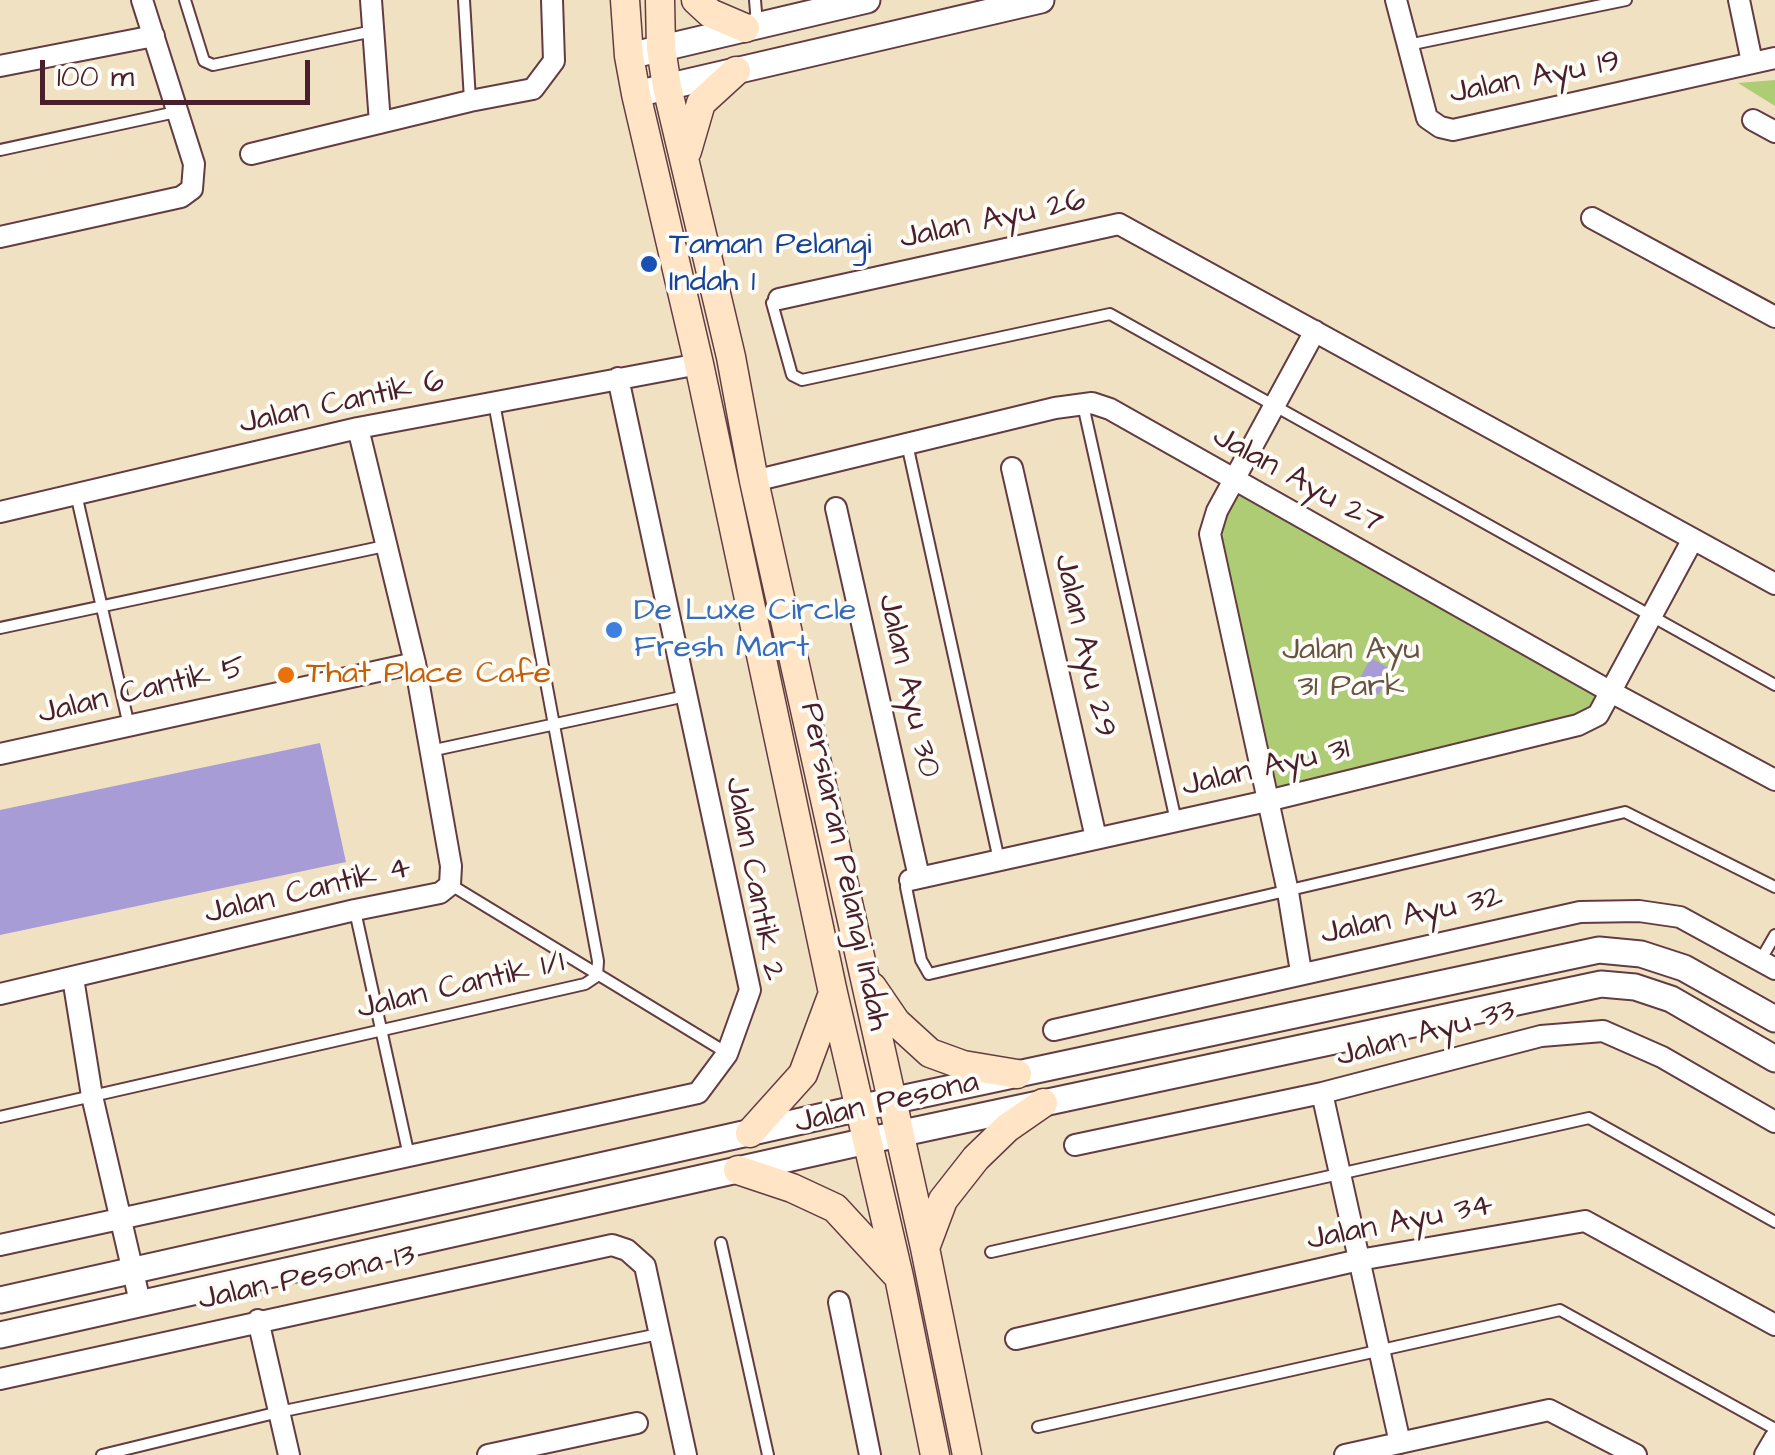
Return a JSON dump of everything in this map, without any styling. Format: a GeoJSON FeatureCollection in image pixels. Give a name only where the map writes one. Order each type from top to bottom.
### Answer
{"type":"FeatureCollection","features":[{"type":"Feature","properties":{"kind":"main road","name":"Persiaran Pelangi Indah"},"geometry":{"type":"LineString","coordinates":[[625,0],[636,94],[699,364],[935,1455]]}},
{"type":"Feature","properties":{"kind":"main road","name":"Persiaran Pelangi Indah"},"geometry":{"type":"LineString","coordinates":[[660,0],[661,48],[668,87],[726,336],[754,481],[866,978],[967,1455]]}},
{"type":"Feature","properties":{"kind":"main road"},"geometry":{"type":"LineString","coordinates":[[696,0],[710,13],[752,18]]}},
{"type":"Feature","properties":{"kind":"main road"},"geometry":{"type":"LineString","coordinates":[[685,158],[701,103],[736,70]]}},
{"type":"Feature","properties":{"kind":"main road"},"geometry":{"type":"LineString","coordinates":[[699,364],[714,360],[726,336]]}},
{"type":"Feature","properties":{"kind":"main road"},"geometry":{"type":"LineString","coordinates":[[866,978],[896,1022],[930,1053],[963,1066],[1016,1074]]}},
{"type":"Feature","properties":{"kind":"main road"},"geometry":{"type":"LineString","coordinates":[[750,1133],[804,1074],[833,993]]}},
{"type":"Feature","properties":{"kind":"main road"},"geometry":{"type":"LineString","coordinates":[[925,1248],[943,1200],[976,1158],[1043,1103]]}},
{"type":"Feature","properties":{"kind":"main road"},"geometry":{"type":"LineString","coordinates":[[738,1170],[835,1208],[899,1278]]}},
{"type":"Feature","properties":{"kind":"street"},"geometry":{"type":"LineString","coordinates":[[0,237],[181,197],[192,188],[194,164],[142,0]]}},
{"type":"Feature","properties":{"kind":"street"},"geometry":{"type":"LineString","coordinates":[[370,0],[380,123]]}},
{"type":"Feature","properties":{"kind":"street"},"geometry":{"type":"LineString","coordinates":[[252,154],[534,89],[554,61],[552,0]]}},
{"type":"Feature","properties":{"kind":"street"},"geometry":{"type":"LineString","coordinates":[[629,56],[752,18],[868,0]]}},
{"type":"Feature","properties":{"kind":"street"},"geometry":{"type":"LineString","coordinates":[[636,94],[1041,0]]}},
{"type":"Feature","properties":{"kind":"street","name":"Jalan Ayu 19"},"geometry":{"type":"LineString","coordinates":[[1396,0],[1427,118],[1453,130],[1775,58]]}},
{"type":"Feature","properties":{"kind":"street"},"geometry":{"type":"LineString","coordinates":[[1739,0],[1752,62]]}},
{"type":"Feature","properties":{"kind":"street"},"geometry":{"type":"LineString","coordinates":[[0,66],[154,36]]}},
{"type":"Feature","properties":{"kind":"street"},"geometry":{"type":"LineString","coordinates":[[1753,120],[1775,132]]}},
{"type":"Feature","properties":{"kind":"street"},"geometry":{"type":"LineString","coordinates":[[1592,218],[1775,317]]}},
{"type":"Feature","properties":{"kind":"street","name":"Jalan Ayu 26"},"geometry":{"type":"LineString","coordinates":[[779,299],[1119,224],[1775,584]]}},
{"type":"Feature","properties":{"kind":"street"},"geometry":{"type":"LineString","coordinates":[[1301,972],[1288,892],[1210,534],[1218,511],[1314,331]]}},
{"type":"Feature","properties":{"kind":"street","name":"Jalan Cantik 6"},"geometry":{"type":"LineString","coordinates":[[0,512],[358,428],[699,364]]}},
{"type":"Feature","properties":{"kind":"street","name":"Jalan Cantik 2"},"geometry":{"type":"LineString","coordinates":[[0,1245],[698,1093],[727,1054],[750,990],[618,378]]}},
{"type":"Feature","properties":{"kind":"street","name":"Jalan Ayu 27"},"geometry":{"type":"LineString","coordinates":[[754,481],[1055,408],[1092,403],[1775,780]]}},
{"type":"Feature","properties":{"kind":"street","name":"Jalan Cantik 4"},"geometry":{"type":"LineString","coordinates":[[0,994],[440,893],[450,885],[451,866],[414,662],[358,428]]}},
{"type":"Feature","properties":{"kind":"street","name":"Jalan Ayu 29"},"geometry":{"type":"LineString","coordinates":[[1012,468],[1096,838]]}},
{"type":"Feature","properties":{"kind":"street","name":"Jalan Ayu 30"},"geometry":{"type":"LineString","coordinates":[[836,508],[915,878]]}},
{"type":"Feature","properties":{"kind":"street","name":"Jalan Ayu 31"},"geometry":{"type":"LineString","coordinates":[[915,878],[1578,726],[1598,715],[1693,539]]}},
{"type":"Feature","properties":{"kind":"street","name":"Jalan Cantik 5"},"geometry":{"type":"LineString","coordinates":[[0,754],[414,662]]}},
{"type":"Feature","properties":{"kind":"street","name":"Jalan Ayu 32"},"geometry":{"type":"LineString","coordinates":[[1054,1030],[1580,912],[1639,910],[1680,917],[1768,965]]}},
{"type":"Feature","properties":{"kind":"street","name":"Jalan Pesona"},"geometry":{"type":"LineString","coordinates":[[0,1300],[891,1101],[1598,950],[1641,954],[1684,968],[1775,1020]]}},
{"type":"Feature","properties":{"kind":"street"},"geometry":{"type":"LineString","coordinates":[[73,978],[92,1096],[140,1302]]}},
{"type":"Feature","properties":{"kind":"street","name":"Jalan Pesona"},"geometry":{"type":"LineString","coordinates":[[0,1335],[898,1134],[1601,984],[1635,987],[1670,999],[1775,1059]]}},
{"type":"Feature","properties":{"kind":"street","name":"Jalan Ayu 33"},"geometry":{"type":"LineString","coordinates":[[1075,1145],[1322,1092],[1541,1036],[1603,1031],[1662,1057],[1775,1122]]}},
{"type":"Feature","properties":{"kind":"street"},"geometry":{"type":"LineString","coordinates":[[1322,1092],[1400,1443]]}},
{"type":"Feature","properties":{"kind":"street","name":"Jalan Ayu 34"},"geometry":{"type":"LineString","coordinates":[[1016,1339],[1359,1260],[1585,1220],[1775,1325]]}},
{"type":"Feature","properties":{"kind":"street","name":"Jalan Pesona 13"},"geometry":{"type":"LineString","coordinates":[[0,1379],[612,1244],[627,1250],[645,1266],[659,1334]]}},
{"type":"Feature","properties":{"kind":"street"},"geometry":{"type":"LineString","coordinates":[[839,1302],[870,1455]]}},
{"type":"Feature","properties":{"kind":"street"},"geometry":{"type":"LineString","coordinates":[[258,1320],[289,1455]]}},
{"type":"Feature","properties":{"kind":"street"},"geometry":{"type":"LineString","coordinates":[[659,1334],[686,1455]]}},
{"type":"Feature","properties":{"kind":"street"},"geometry":{"type":"LineString","coordinates":[[1345,1455],[1548,1410],[1636,1455]]}},
{"type":"Feature","properties":{"kind":"street"},"geometry":{"type":"LineString","coordinates":[[488,1455],[637,1423]]}},
{"type":"Feature","properties":{"kind":"street"},"geometry":{"type":"LineString","coordinates":[[1766,1455],[1775,1438]]}},
{"type":"Feature","properties":{"kind":"lane"},"geometry":{"type":"LineString","coordinates":[[185,0],[204,60],[213,65],[373,31]]}},
{"type":"Feature","properties":{"kind":"lane"},"geometry":{"type":"LineString","coordinates":[[464,0],[470,101]]}},
{"type":"Feature","properties":{"kind":"lane"},"geometry":{"type":"LineString","coordinates":[[1407,46],[1626,0]]}},
{"type":"Feature","properties":{"kind":"lane"},"geometry":{"type":"LineString","coordinates":[[0,150],[178,112]]}},
{"type":"Feature","properties":{"kind":"lane"},"geometry":{"type":"LineString","coordinates":[[779,299],[772,303],[774,312],[792,375],[802,380],[1110,314],[1775,685]]}},
{"type":"Feature","properties":{"kind":"lane","name":"Jalan Cantik 1/1"},"geometry":{"type":"LineString","coordinates":[[0,1117],[586,984],[598,976],[494,403]]}},
{"type":"Feature","properties":{"kind":"lane"},"geometry":{"type":"LineString","coordinates":[[1084,405],[1176,821]]}},
{"type":"Feature","properties":{"kind":"lane"},"geometry":{"type":"LineString","coordinates":[[907,444],[999,860]]}},
{"type":"Feature","properties":{"kind":"lane"},"geometry":{"type":"LineString","coordinates":[[76,494],[129,726]]}},
{"type":"Feature","properties":{"kind":"lane"},"geometry":{"type":"LineString","coordinates":[[0,628],[385,546]]}},
{"type":"Feature","properties":{"kind":"lane"},"geometry":{"type":"LineString","coordinates":[[430,751],[686,696]]}},
{"type":"Feature","properties":{"kind":"lane"},"geometry":{"type":"LineString","coordinates":[[915,878],[906,882],[906,888],[921,960],[929,974],[1626,812],[1775,888]]}},
{"type":"Feature","properties":{"kind":"lane"},"geometry":{"type":"LineString","coordinates":[[450,885],[727,1054]]}},
{"type":"Feature","properties":{"kind":"lane"},"geometry":{"type":"LineString","coordinates":[[354,910],[409,1156]]}},
{"type":"Feature","properties":{"kind":"lane"},"geometry":{"type":"LineString","coordinates":[[1768,965],[1775,935]]}},
{"type":"Feature","properties":{"kind":"lane"},"geometry":{"type":"LineString","coordinates":[[991,1252],[1590,1118],[1775,1222]]}},
{"type":"Feature","properties":{"kind":"lane"},"geometry":{"type":"LineString","coordinates":[[721,1242],[768,1455]]}},
{"type":"Feature","properties":{"kind":"lane"},"geometry":{"type":"LineString","coordinates":[[1038,1427],[1560,1310],[1775,1430]]}},
{"type":"Feature","properties":{"kind":"lane"},"geometry":{"type":"LineString","coordinates":[[102,1455],[279,1412],[659,1334]]}},
{"type":"Feature","properties":{"kind":"green space"},"geometry":{"type":"Polygon","coordinates":[[[1775,80],[1775,106],[1738,83],[1775,80]]]}},
{"type":"Feature","properties":{"kind":"green space","name":"Jalan Ayu 31 Park"},"geometry":{"type":"Polygon","coordinates":[[[1238,491],[1602,696],[1595,709],[1576,719],[1273,792],[1217,539],[1224,515],[1238,491]]]}},
{"type":"Feature","properties":{"kind":"building"},"geometry":{"type":"Polygon","coordinates":[[[1371,658],[1392,670],[1378,695],[1357,683],[1371,658]]]}},
{"type":"Feature","properties":{"kind":"building"},"geometry":{"type":"Polygon","coordinates":[[[320,743],[346,862],[0,935],[0,810],[320,743]]]}},
{"type":"Feature","properties":{"kind":"place","name":"Taman Pelangi Indah 1"},"geometry":{"type":"Point","coordinates":[649,264]}},
{"type":"Feature","properties":{"kind":"place","name":"De Luxe Circle Fresh Mart"},"geometry":{"type":"Point","coordinates":[614,630]}},
{"type":"Feature","properties":{"kind":"place","name":"That Place Cafe"},"geometry":{"type":"Point","coordinates":[286,675]}}]}
